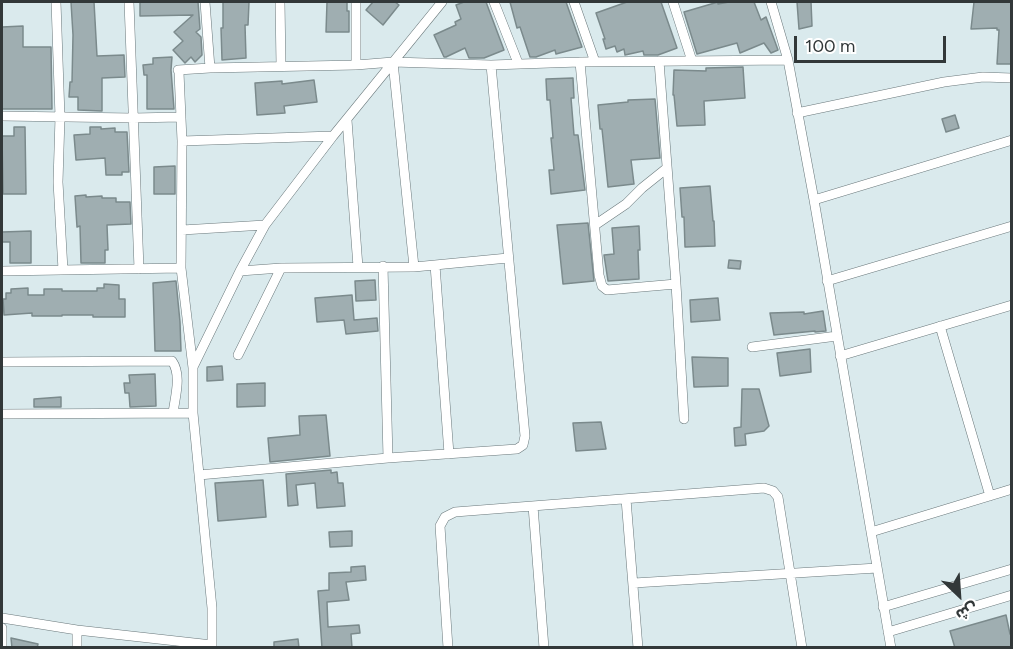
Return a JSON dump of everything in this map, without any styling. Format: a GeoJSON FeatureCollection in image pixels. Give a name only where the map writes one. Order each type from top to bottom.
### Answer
{"type":"FeatureCollection","features":[{"type":"Feature","properties":{"kind":"street"},"geometry":{"type":"LineString","coordinates":[[56,2],[60,117],[58,182],[63,270]]}},
{"type":"Feature","properties":{"kind":"street"},"geometry":{"type":"LineString","coordinates":[[129,2],[139,269]]}},
{"type":"Feature","properties":{"kind":"street"},"geometry":{"type":"LineString","coordinates":[[205,2],[210,68]]}},
{"type":"Feature","properties":{"kind":"street"},"geometry":{"type":"LineString","coordinates":[[280,2],[281,66]]}},
{"type":"Feature","properties":{"kind":"street"},"geometry":{"type":"LineString","coordinates":[[356,2],[356,65]]}},
{"type":"Feature","properties":{"kind":"street"},"geometry":{"type":"LineString","coordinates":[[193,368],[265,225],[333,136],[442,2]]}},
{"type":"Feature","properties":{"kind":"street"},"geometry":{"type":"LineString","coordinates":[[494,2],[518,63]]}},
{"type":"Feature","properties":{"kind":"street"},"geometry":{"type":"LineString","coordinates":[[574,2],[595,62]]}},
{"type":"Feature","properties":{"kind":"street"},"geometry":{"type":"LineString","coordinates":[[673,2],[692,61]]}},
{"type":"Feature","properties":{"kind":"street"},"geometry":{"type":"LineString","coordinates":[[771,2],[788,60],[891,648]]}},
{"type":"Feature","properties":{"kind":"street"},"geometry":{"type":"LineString","coordinates":[[2,618],[77,630],[212,646],[212,608],[193,413],[193,368],[181,268],[182,141],[178,70],[393,62],[491,65],[788,60]]}},
{"type":"Feature","properties":{"kind":"street"},"geometry":{"type":"LineString","coordinates":[[659,61],[684,418]]}},
{"type":"Feature","properties":{"kind":"street"},"geometry":{"type":"LineString","coordinates":[[393,62],[414,267]]}},
{"type":"Feature","properties":{"kind":"street"},"geometry":{"type":"LineString","coordinates":[[580,62],[599,275],[602,286],[607,290],[676,284]]}},
{"type":"Feature","properties":{"kind":"street"},"geometry":{"type":"LineString","coordinates":[[199,475],[517,449],[523,445],[525,436],[491,65]]}},
{"type":"Feature","properties":{"kind":"street"},"geometry":{"type":"LineString","coordinates":[[797,113],[944,82],[983,77],[1011,78]]}},
{"type":"Feature","properties":{"kind":"street"},"geometry":{"type":"LineString","coordinates":[[2,116],[180,117]]}},
{"type":"Feature","properties":{"kind":"street"},"geometry":{"type":"LineString","coordinates":[[347,120],[358,267]]}},
{"type":"Feature","properties":{"kind":"street"},"geometry":{"type":"LineString","coordinates":[[182,141],[333,136]]}},
{"type":"Feature","properties":{"kind":"street"},"geometry":{"type":"LineString","coordinates":[[814,200],[1011,140]]}},
{"type":"Feature","properties":{"kind":"street"},"geometry":{"type":"LineString","coordinates":[[595,225],[626,204],[667,168]]}},
{"type":"Feature","properties":{"kind":"street"},"geometry":{"type":"LineString","coordinates":[[182,230],[265,225]]}},
{"type":"Feature","properties":{"kind":"street"},"geometry":{"type":"LineString","coordinates":[[827,281],[1011,226]]}},
{"type":"Feature","properties":{"kind":"street"},"geometry":{"type":"LineString","coordinates":[[240,272],[281,268],[414,267],[508,258]]}},
{"type":"Feature","properties":{"kind":"street"},"geometry":{"type":"LineString","coordinates":[[435,264],[448,454]]}},
{"type":"Feature","properties":{"kind":"street"},"geometry":{"type":"LineString","coordinates":[[383,267],[388,458]]}},
{"type":"Feature","properties":{"kind":"street"},"geometry":{"type":"LineString","coordinates":[[2,271],[181,268]]}},
{"type":"Feature","properties":{"kind":"street"},"geometry":{"type":"LineString","coordinates":[[238,355],[281,268]]}},
{"type":"Feature","properties":{"kind":"street"},"geometry":{"type":"LineString","coordinates":[[840,356],[1011,305]]}},
{"type":"Feature","properties":{"kind":"street"},"geometry":{"type":"LineString","coordinates":[[940,326],[990,496]]}},
{"type":"Feature","properties":{"kind":"street"},"geometry":{"type":"LineString","coordinates":[[752,347],[837,336]]}},
{"type":"Feature","properties":{"kind":"street"},"geometry":{"type":"LineString","coordinates":[[2,362],[172,361],[177,372],[172,413]]}},
{"type":"Feature","properties":{"kind":"street"},"geometry":{"type":"LineString","coordinates":[[2,414],[193,413]]}},
{"type":"Feature","properties":{"kind":"street"},"geometry":{"type":"LineString","coordinates":[[448,648],[440,526],[445,517],[454,512],[764,488],[774,491],[778,497],[802,648]]}},
{"type":"Feature","properties":{"kind":"street"},"geometry":{"type":"LineString","coordinates":[[870,532],[1011,489]]}},
{"type":"Feature","properties":{"kind":"street"},"geometry":{"type":"LineString","coordinates":[[626,499],[638,648]]}},
{"type":"Feature","properties":{"kind":"street"},"geometry":{"type":"LineString","coordinates":[[534,506],[544,648]]}},
{"type":"Feature","properties":{"kind":"street"},"geometry":{"type":"LineString","coordinates":[[634,583],[877,568]]}},
{"type":"Feature","properties":{"kind":"street"},"geometry":{"type":"LineString","coordinates":[[883,607],[1011,569]]}},
{"type":"Feature","properties":{"kind":"street"},"geometry":{"type":"LineString","coordinates":[[888,632],[1011,596]]}},
{"type":"Feature","properties":{"kind":"street"},"geometry":{"type":"LineString","coordinates":[[2,628],[2,648]]}},
{"type":"Feature","properties":{"kind":"street"},"geometry":{"type":"LineString","coordinates":[[77,630],[77,648]]}},
{"type":"Feature","properties":{"kind":"building"},"geometry":{"type":"Polygon","coordinates":[[[71,2],[94,2],[97,56],[124,55],[125,77],[102,78],[102,111],[78,110],[78,97],[69,97],[70,82],[72,82],[73,35],[71,2]]]}},
{"type":"Feature","properties":{"kind":"building"},"geometry":{"type":"Polygon","coordinates":[[[140,2],[198,2],[200,29],[196,32],[201,37],[202,55],[195,62],[191,57],[185,63],[173,50],[183,41],[174,32],[193,15],[140,16],[140,2]]]}},
{"type":"Feature","properties":{"kind":"building"},"geometry":{"type":"Polygon","coordinates":[[[223,2],[249,2],[248,25],[245,25],[246,58],[222,60],[223,2]]]}},
{"type":"Feature","properties":{"kind":"building"},"geometry":{"type":"Polygon","coordinates":[[[327,2],[347,2],[349,32],[326,32],[327,2]]]}},
{"type":"Feature","properties":{"kind":"building"},"geometry":{"type":"Polygon","coordinates":[[[373,2],[395,2],[399,5],[383,25],[366,10],[373,2]]]}},
{"type":"Feature","properties":{"kind":"building"},"geometry":{"type":"Polygon","coordinates":[[[464,2],[486,2],[504,50],[484,58],[469,58],[465,48],[444,57],[434,35],[456,25],[455,22],[461,19],[456,5],[464,2]]]}},
{"type":"Feature","properties":{"kind":"building"},"geometry":{"type":"Polygon","coordinates":[[[510,2],[566,2],[582,47],[556,54],[555,50],[530,57],[520,27],[517,28],[510,2]]]}},
{"type":"Feature","properties":{"kind":"building"},"geometry":{"type":"Polygon","coordinates":[[[627,2],[661,2],[677,48],[658,55],[644,55],[643,51],[625,55],[624,49],[617,52],[615,46],[606,49],[596,13],[627,2]]]}},
{"type":"Feature","properties":{"kind":"building"},"geometry":{"type":"Polygon","coordinates":[[[718,2],[718,4],[754,2],[761,20],[766,17],[778,50],[771,53],[764,43],[740,53],[737,43],[697,54],[684,12],[718,2]]]}},
{"type":"Feature","properties":{"kind":"building"},"geometry":{"type":"Polygon","coordinates":[[[797,2],[811,2],[812,26],[799,29],[797,2]]]}},
{"type":"Feature","properties":{"kind":"building"},"geometry":{"type":"Polygon","coordinates":[[[974,2],[1011,2],[1011,64],[997,64],[999,30],[997,28],[971,29],[974,2]]]}},
{"type":"Feature","properties":{"kind":"building"},"geometry":{"type":"Polygon","coordinates":[[[23,26],[23,47],[51,47],[52,109],[2,109],[2,27],[23,26]]]}},
{"type":"Feature","properties":{"kind":"building"},"geometry":{"type":"Polygon","coordinates":[[[172,57],[174,109],[147,109],[147,75],[144,75],[143,65],[153,64],[153,58],[172,57]]]}},
{"type":"Feature","properties":{"kind":"building"},"geometry":{"type":"Polygon","coordinates":[[[743,67],[745,98],[704,101],[705,125],[677,126],[673,95],[674,70],[706,71],[706,68],[743,67]]]}},
{"type":"Feature","properties":{"kind":"building"},"geometry":{"type":"Polygon","coordinates":[[[573,78],[574,98],[571,98],[574,135],[578,135],[585,190],[551,194],[549,170],[554,170],[551,138],[553,138],[546,79],[573,78]]]}},
{"type":"Feature","properties":{"kind":"building"},"geometry":{"type":"Polygon","coordinates":[[[314,80],[317,102],[284,106],[285,113],[257,115],[255,83],[282,81],[282,84],[314,80]]]}},
{"type":"Feature","properties":{"kind":"building"},"geometry":{"type":"Polygon","coordinates":[[[655,99],[660,158],[631,160],[634,184],[608,187],[598,105],[628,102],[628,100],[655,99]]]}},
{"type":"Feature","properties":{"kind":"building"},"geometry":{"type":"Polygon","coordinates":[[[955,115],[959,128],[946,132],[942,119],[955,115]]]}},
{"type":"Feature","properties":{"kind":"building"},"geometry":{"type":"Polygon","coordinates":[[[14,127],[25,127],[26,194],[3,194],[2,136],[14,136],[14,127]]]}},
{"type":"Feature","properties":{"kind":"building"},"geometry":{"type":"Polygon","coordinates":[[[90,127],[115,128],[115,132],[127,132],[129,172],[122,172],[122,175],[106,175],[105,158],[76,160],[74,135],[90,134],[90,127]]]}},
{"type":"Feature","properties":{"kind":"building"},"geometry":{"type":"Polygon","coordinates":[[[175,166],[175,194],[154,194],[154,167],[175,166]]]}},
{"type":"Feature","properties":{"kind":"building"},"geometry":{"type":"Polygon","coordinates":[[[710,186],[715,246],[685,247],[680,188],[710,186]]]}},
{"type":"Feature","properties":{"kind":"building"},"geometry":{"type":"Polygon","coordinates":[[[86,195],[86,197],[116,198],[116,202],[130,202],[131,224],[107,225],[108,250],[105,250],[105,263],[81,263],[80,226],[77,227],[75,196],[86,195]]]}},
{"type":"Feature","properties":{"kind":"building"},"geometry":{"type":"Polygon","coordinates":[[[588,223],[594,281],[563,284],[557,225],[588,223]]]}},
{"type":"Feature","properties":{"kind":"building"},"geometry":{"type":"Polygon","coordinates":[[[639,226],[639,279],[608,281],[604,255],[614,254],[612,228],[639,226]]]}},
{"type":"Feature","properties":{"kind":"building"},"geometry":{"type":"Polygon","coordinates":[[[31,231],[31,263],[10,263],[10,242],[2,242],[2,232],[31,231]]]}},
{"type":"Feature","properties":{"kind":"building"},"geometry":{"type":"Polygon","coordinates":[[[729,260],[741,261],[740,269],[728,268],[729,260]]]}},
{"type":"Feature","properties":{"kind":"building"},"geometry":{"type":"Polygon","coordinates":[[[375,280],[376,300],[356,301],[355,281],[375,280]]]}},
{"type":"Feature","properties":{"kind":"building"},"geometry":{"type":"Polygon","coordinates":[[[176,281],[181,351],[155,351],[153,283],[176,281]]]}},
{"type":"Feature","properties":{"kind":"building"},"geometry":{"type":"Polygon","coordinates":[[[104,284],[119,285],[119,299],[125,299],[125,317],[32,316],[32,313],[4,315],[3,299],[6,299],[6,293],[11,293],[11,289],[28,288],[28,295],[44,295],[44,289],[97,291],[97,288],[104,288],[104,284]]]}},
{"type":"Feature","properties":{"kind":"building"},"geometry":{"type":"Polygon","coordinates":[[[352,295],[354,320],[377,318],[378,331],[346,334],[344,320],[317,322],[315,298],[352,295]]]}},
{"type":"Feature","properties":{"kind":"building"},"geometry":{"type":"Polygon","coordinates":[[[718,298],[720,320],[691,322],[690,300],[718,298]]]}},
{"type":"Feature","properties":{"kind":"building"},"geometry":{"type":"Polygon","coordinates":[[[823,311],[826,331],[774,335],[770,313],[804,312],[804,314],[823,311]]]}},
{"type":"Feature","properties":{"kind":"building"},"geometry":{"type":"Polygon","coordinates":[[[810,349],[811,372],[780,376],[777,353],[810,349]]]}},
{"type":"Feature","properties":{"kind":"building"},"geometry":{"type":"Polygon","coordinates":[[[692,357],[728,358],[728,386],[694,387],[692,357]]]}},
{"type":"Feature","properties":{"kind":"building"},"geometry":{"type":"Polygon","coordinates":[[[222,366],[223,380],[207,381],[207,367],[222,366]]]}},
{"type":"Feature","properties":{"kind":"building"},"geometry":{"type":"Polygon","coordinates":[[[155,374],[156,406],[130,407],[129,393],[125,393],[124,383],[130,383],[129,375],[155,374]]]}},
{"type":"Feature","properties":{"kind":"building"},"geometry":{"type":"Polygon","coordinates":[[[265,383],[265,406],[237,407],[237,384],[265,383]]]}},
{"type":"Feature","properties":{"kind":"building"},"geometry":{"type":"Polygon","coordinates":[[[742,389],[759,389],[769,426],[764,431],[745,434],[746,445],[735,446],[734,428],[741,427],[742,389]]]}},
{"type":"Feature","properties":{"kind":"building"},"geometry":{"type":"Polygon","coordinates":[[[61,397],[61,407],[34,407],[34,399],[61,397]]]}},
{"type":"Feature","properties":{"kind":"building"},"geometry":{"type":"Polygon","coordinates":[[[326,415],[330,456],[270,462],[268,438],[300,435],[299,416],[326,415]]]}},
{"type":"Feature","properties":{"kind":"building"},"geometry":{"type":"Polygon","coordinates":[[[601,422],[606,449],[576,451],[573,423],[601,422]]]}},
{"type":"Feature","properties":{"kind":"building"},"geometry":{"type":"Polygon","coordinates":[[[331,470],[331,473],[337,472],[338,483],[343,483],[345,506],[317,508],[315,483],[296,485],[298,505],[288,506],[286,474],[331,470]]]}},
{"type":"Feature","properties":{"kind":"building"},"geometry":{"type":"Polygon","coordinates":[[[263,480],[266,517],[218,521],[215,483],[263,480]]]}},
{"type":"Feature","properties":{"kind":"building"},"geometry":{"type":"Polygon","coordinates":[[[352,531],[352,546],[330,547],[329,532],[352,531]]]}},
{"type":"Feature","properties":{"kind":"building"},"geometry":{"type":"Polygon","coordinates":[[[365,566],[366,580],[346,582],[349,600],[327,602],[328,627],[359,625],[360,633],[351,634],[352,648],[322,648],[318,591],[329,590],[329,573],[351,572],[351,567],[365,566]]]}},
{"type":"Feature","properties":{"kind":"building"},"geometry":{"type":"Polygon","coordinates":[[[1006,615],[1011,633],[1011,648],[955,648],[950,631],[1006,615]]]}},
{"type":"Feature","properties":{"kind":"building"},"geometry":{"type":"Polygon","coordinates":[[[11,638],[38,644],[37,648],[12,648],[11,638]]]}},
{"type":"Feature","properties":{"kind":"building"},"geometry":{"type":"Polygon","coordinates":[[[298,639],[299,648],[274,648],[274,642],[298,639]]]}}]}
